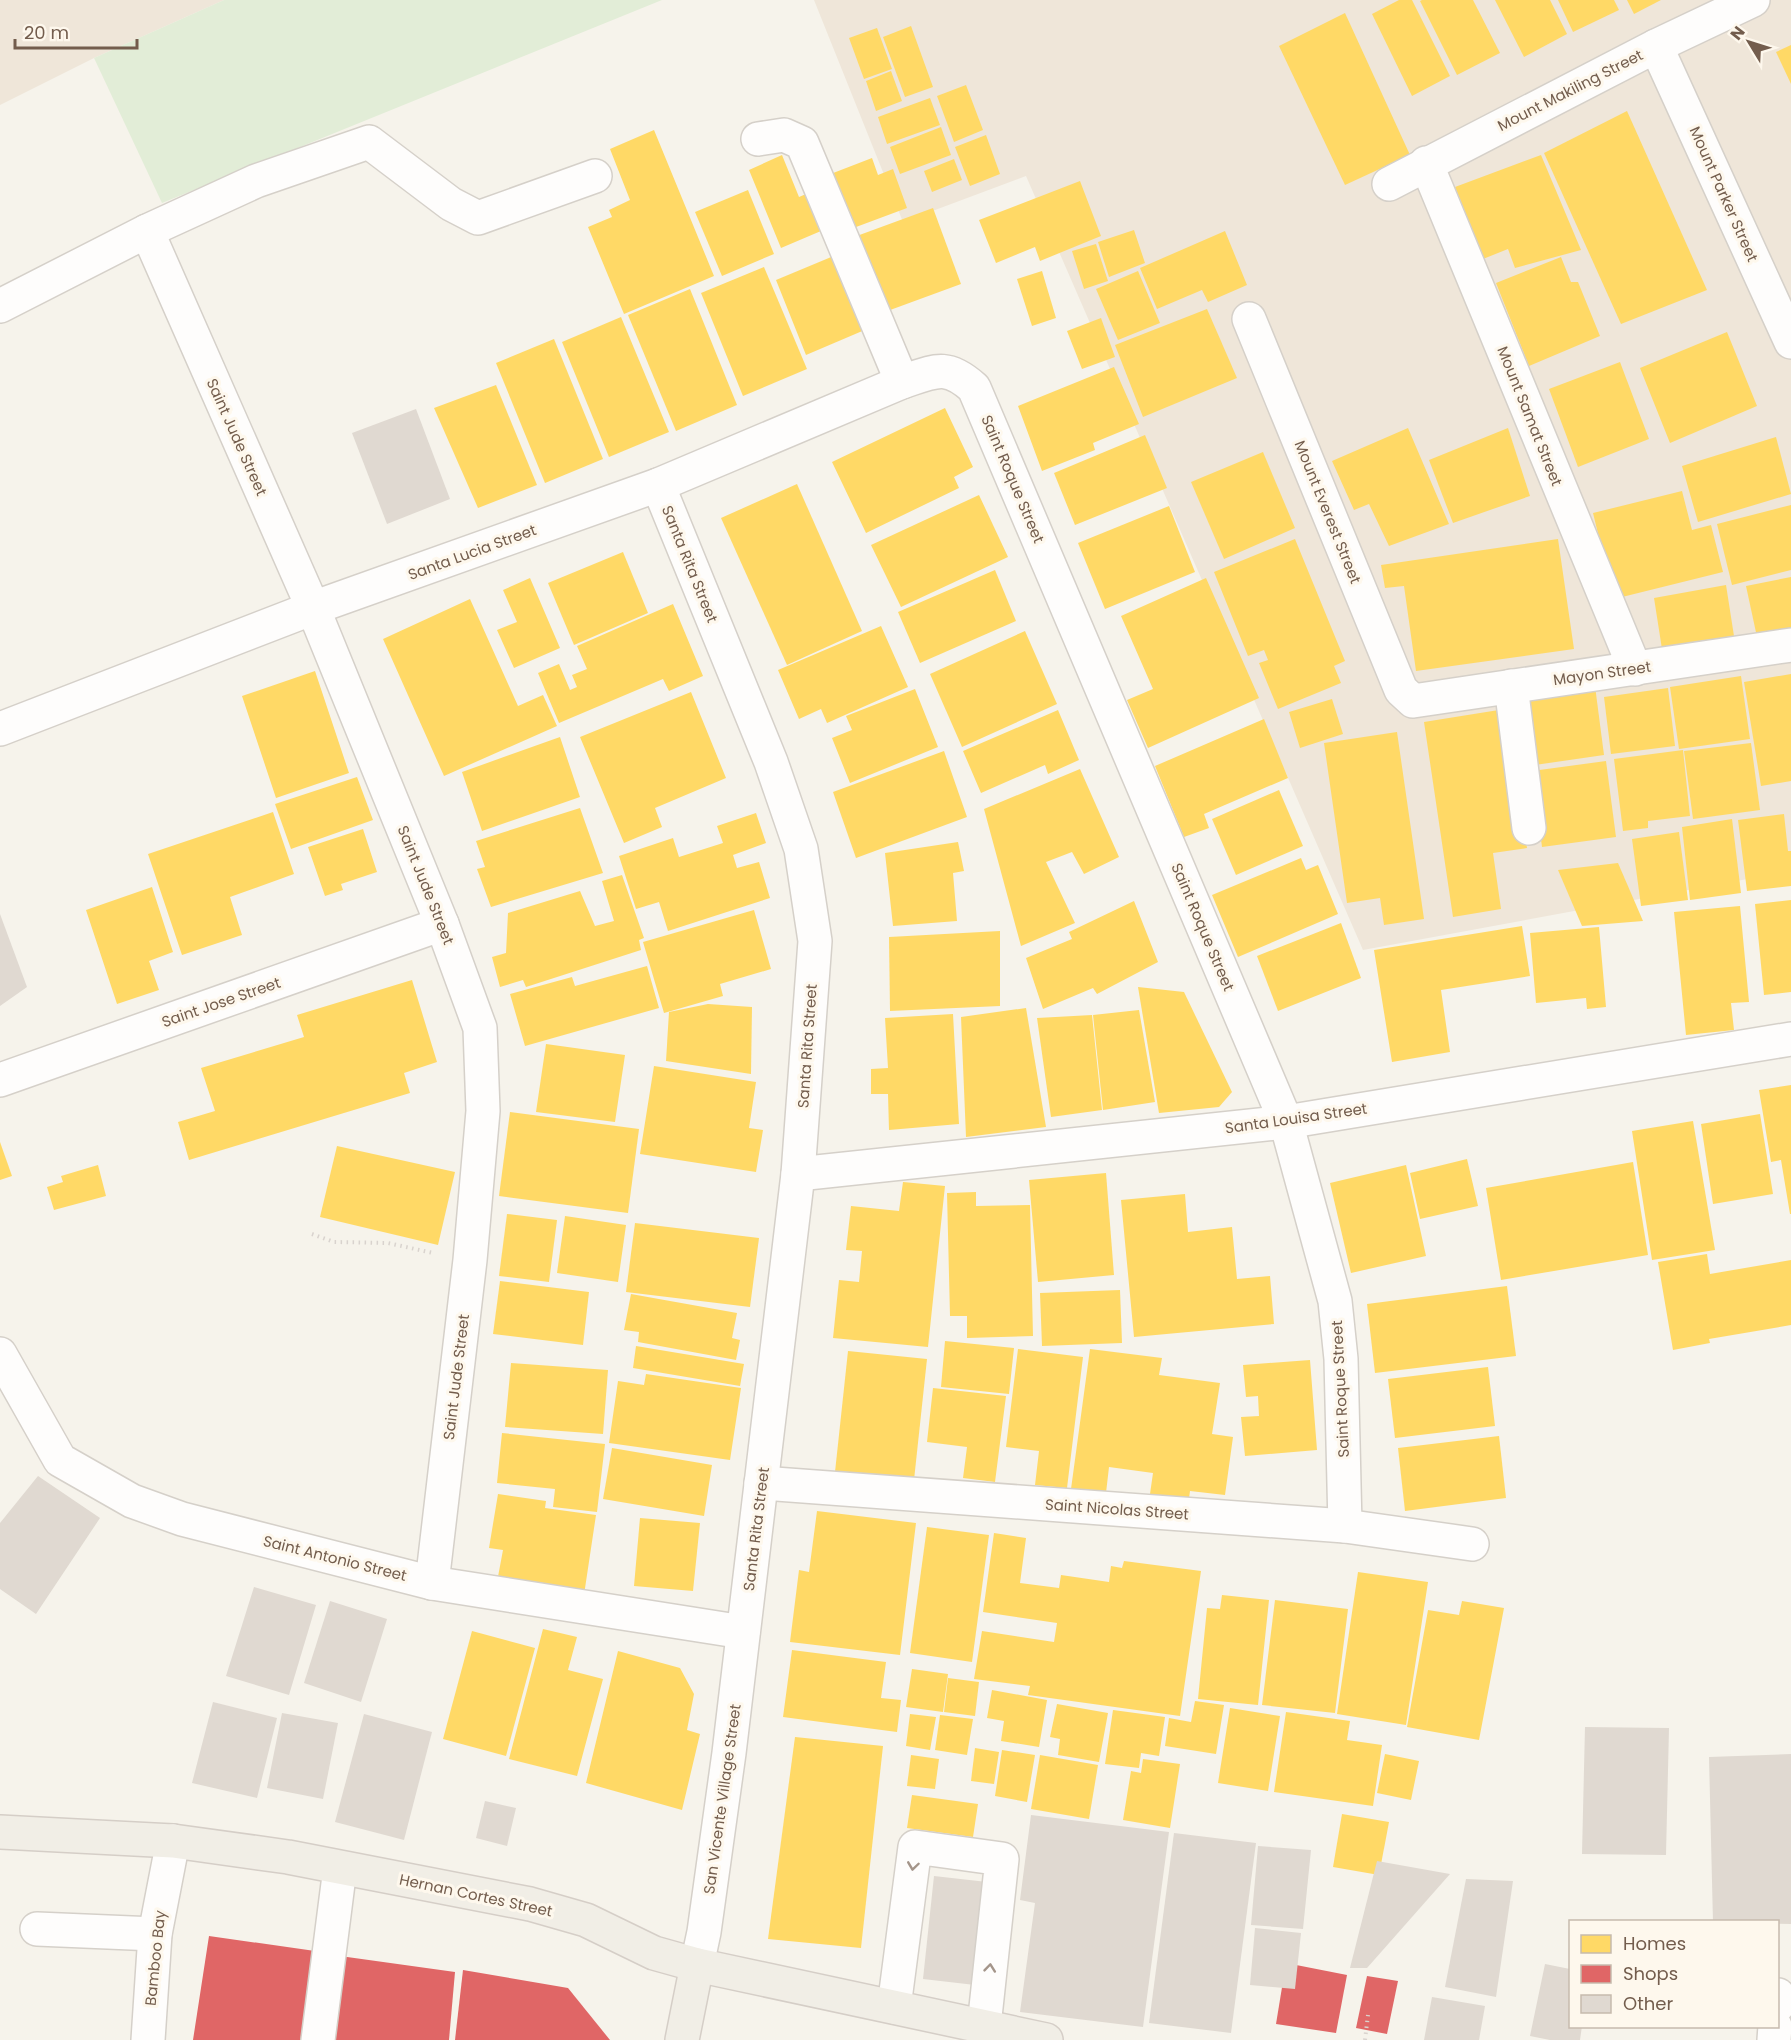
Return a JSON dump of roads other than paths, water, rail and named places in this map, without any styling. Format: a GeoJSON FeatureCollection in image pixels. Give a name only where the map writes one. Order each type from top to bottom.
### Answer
{"type":"FeatureCollection","features":[{"type":"Feature","properties":{"kind":"main road","name":"Hernan Cortes Street"},"geometry":{"type":"LineString","coordinates":[[0,1832],[173,1841],[288,1857],[530,1904],[586,1920],[654,1953],[697,1965],[1046,2040]]}},
{"type":"Feature","properties":{"kind":"main road"},"geometry":{"type":"LineString","coordinates":[[682,2040],[697,1965]]}},
{"type":"Feature","properties":{"kind":"street","name":"Mount Makiling Street"},"geometry":{"type":"LineString","coordinates":[[1389,184],[1656,46],[1753,0]]}},
{"type":"Feature","properties":{"kind":"street","name":"Mount Parker Street"},"geometry":{"type":"LineString","coordinates":[[1656,46],[1791,342]]}},
{"type":"Feature","properties":{"kind":"street"},"geometry":{"type":"LineString","coordinates":[[758,139],[784,135],[802,143],[902,382]]}},
{"type":"Feature","properties":{"kind":"street"},"geometry":{"type":"LineString","coordinates":[[0,306],[147,231],[256,181],[369,142],[451,204],[478,218],[595,176]]}},
{"type":"Feature","properties":{"kind":"street","name":"Mount Samat Street"},"geometry":{"type":"LineString","coordinates":[[1426,163],[1635,669]]}},
{"type":"Feature","properties":{"kind":"street","name":"Saint Jude Street"},"geometry":{"type":"LineString","coordinates":[[147,231],[313,608],[442,924],[480,1028],[483,1111],[470,1260],[432,1583]]}},
{"type":"Feature","properties":{"kind":"street","name":"Mount Everest Street"},"geometry":{"type":"LineString","coordinates":[[1249,319],[1401,690],[1413,701]]}},
{"type":"Feature","properties":{"kind":"street","name":"Santa Lucia Street"},"geometry":{"type":"LineString","coordinates":[[0,729],[313,608],[658,485],[902,382],[941,369]]}},
{"type":"Feature","properties":{"kind":"street","name":"Saint Roque Street"},"geometry":{"type":"LineString","coordinates":[[941,369],[960,375],[974,388],[1286,1122],[1335,1301],[1341,1359],[1345,1526]]}},
{"type":"Feature","properties":{"kind":"street","name":"Santa Rita Street"},"geometry":{"type":"LineString","coordinates":[[658,485],[771,762],[801,849],[815,941],[798,1174],[743,1632]]}},
{"type":"Feature","properties":{"kind":"street","name":"Mayon Street"},"geometry":{"type":"LineString","coordinates":[[1413,701],[1791,645]]}},
{"type":"Feature","properties":{"kind":"street"},"geometry":{"type":"LineString","coordinates":[[1511,686],[1529,828]]}},
{"type":"Feature","properties":{"kind":"street","name":"Saint Jose Street"},"geometry":{"type":"LineString","coordinates":[[0,1080],[442,924]]}},
{"type":"Feature","properties":{"kind":"street","name":"Santa Louisa Street"},"geometry":{"type":"LineString","coordinates":[[798,1174],[1286,1122],[1791,1039]]}},
{"type":"Feature","properties":{"kind":"street","name":"Saint Antonio Street"},"geometry":{"type":"LineString","coordinates":[[0,1354],[60,1460],[132,1501],[182,1520],[432,1583],[743,1632]]}},
{"type":"Feature","properties":{"kind":"street","name":"Saint Nicolas Street"},"geometry":{"type":"LineString","coordinates":[[761,1483],[1345,1526],[1472,1544]]}},
{"type":"Feature","properties":{"kind":"street","name":"San Vicente Village Street"},"geometry":{"type":"LineString","coordinates":[[697,1965],[704,1932],[729,1753],[743,1632]]}},
{"type":"Feature","properties":{"kind":"street","name":"Bamboo Bay"},"geometry":{"type":"LineString","coordinates":[[148,2040],[155,1934],[173,1841]]}},
{"type":"Feature","properties":{"kind":"street"},"geometry":{"type":"LineString","coordinates":[[894,2007],[915,1847],[1002,1859],[984,2026]]}},
{"type":"Feature","properties":{"kind":"street"},"geometry":{"type":"LineString","coordinates":[[318,2040],[340,1868]]}},
{"type":"Feature","properties":{"kind":"street"},"geometry":{"type":"LineString","coordinates":[[37,1929],[155,1934]]}}]}
